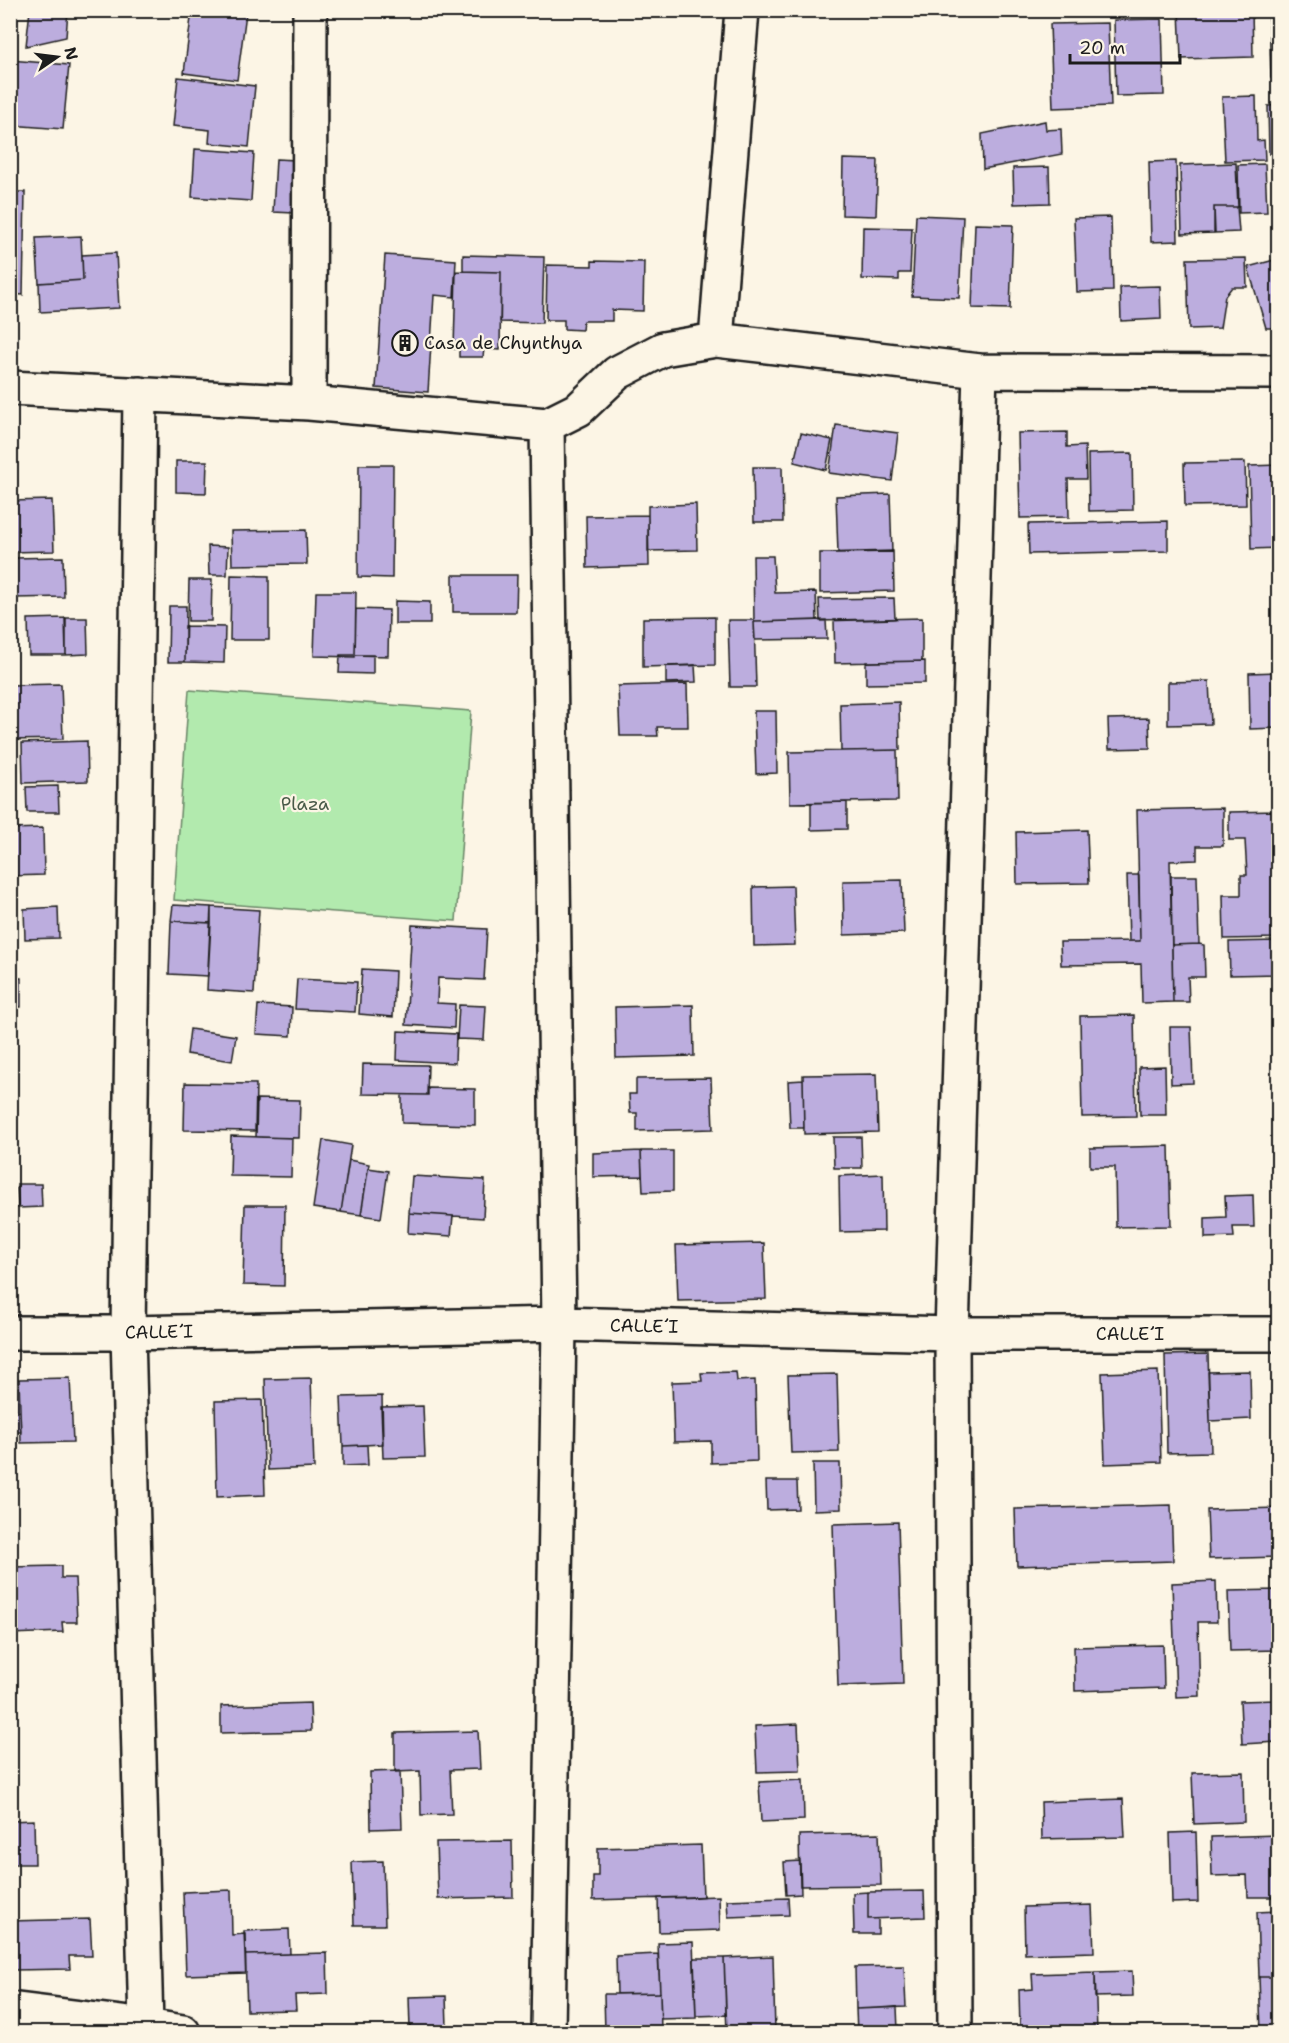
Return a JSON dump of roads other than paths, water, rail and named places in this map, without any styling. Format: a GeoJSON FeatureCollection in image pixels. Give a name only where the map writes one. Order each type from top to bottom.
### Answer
{"type":"FeatureCollection","features":[{"type":"Feature","properties":{"kind":"street"},"geometry":{"type":"LineString","coordinates":[[309,403],[310,10]]}},
{"type":"Feature","properties":{"kind":"street"},"geometry":{"type":"LineString","coordinates":[[716,340],[742,10]]}},
{"type":"Feature","properties":{"kind":"street"},"geometry":{"type":"LineString","coordinates":[[10,388],[309,403],[547,425],[579,409],[617,373],[663,349],[716,340],[980,371],[1278,372]]}},
{"type":"Feature","properties":{"kind":"street"},"geometry":{"type":"LineString","coordinates":[[955,2032],[952,1334],[980,371]]}},
{"type":"Feature","properties":{"kind":"street"},"geometry":{"type":"LineString","coordinates":[[140,393],[128,1332],[146,2026]]}},
{"type":"Feature","properties":{"kind":"street"},"geometry":{"type":"LineString","coordinates":[[547,425],[559,1324],[548,2032]]}},
{"type":"Feature","properties":{"kind":"street","name":"CALLE´I"},"geometry":{"type":"LineString","coordinates":[[10,1333],[559,1324],[952,1334],[1278,1334]]}},
{"type":"Feature","properties":{"kind":"street"},"geometry":{"type":"LineString","coordinates":[[10,2009],[183,2032]]}},
{"type":"Feature","properties":{"kind":"place","name":"Casa de Chynthya"},"geometry":{"type":"Point","coordinates":[405,343]}},
{"type":"Feature","properties":{"kind":"park label","name":"Plaza"},"geometry":{"type":"Point","coordinates":[305,804]}}]}
